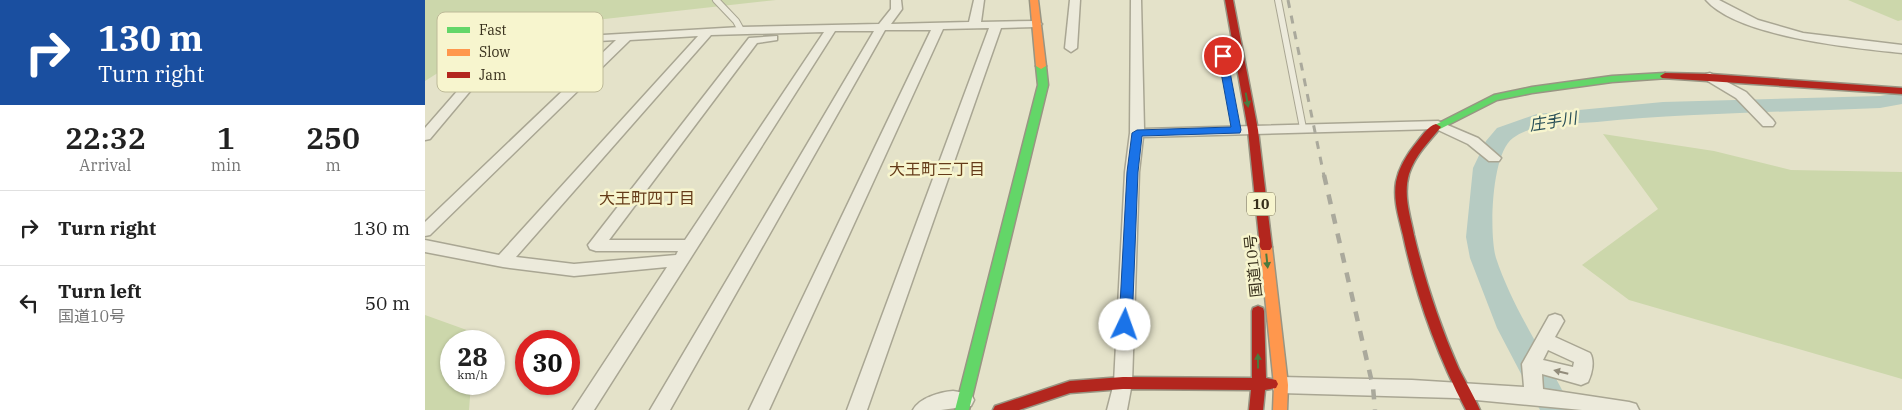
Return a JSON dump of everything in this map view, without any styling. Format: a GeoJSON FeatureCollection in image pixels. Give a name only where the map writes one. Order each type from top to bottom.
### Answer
{"type":"FeatureCollection","features":[{"type":"Feature","properties":{"kind":"main road"},"geometry":{"type":"LineString","coordinates":[[963,405],[1043,85],[1034,0]]}},
{"type":"Feature","properties":{"kind":"main road","name":"国道10号"},"geometry":{"type":"LineString","coordinates":[[1229,0],[1253,130],[1281,385],[1280,410]]}},
{"type":"Feature","properties":{"kind":"main road"},"geometry":{"type":"LineString","coordinates":[[1473,410],[1461,389],[1421,287],[1401,192],[1408,160],[1417,146],[1438,126],[1494,98],[1532,90],[1612,79],[1665,76],[1710,77],[1902,91]]}},
{"type":"Feature","properties":{"kind":"main road","name":"国道10号"},"geometry":{"type":"LineString","coordinates":[[1256,410],[1259,384],[1258,302]]}},
{"type":"Feature","properties":{"kind":"main road"},"geometry":{"type":"LineString","coordinates":[[1000,410],[1069,387],[1123,383],[1281,385]]}},
{"type":"Feature","properties":{"kind":"street"},"geometry":{"type":"LineString","coordinates":[[660,410],[881,28],[897,8],[896,0]]}},
{"type":"Feature","properties":{"kind":"street"},"geometry":{"type":"LineString","coordinates":[[974,27],[979,0]]}},
{"type":"Feature","properties":{"kind":"street"},"geometry":{"type":"LineString","coordinates":[[1071,48],[1075,0]]}},
{"type":"Feature","properties":{"kind":"street"},"geometry":{"type":"LineString","coordinates":[[1117,410],[1123,383],[1132,172],[1137,133],[1135,0]]}},
{"type":"Feature","properties":{"kind":"street"},"geometry":{"type":"LineString","coordinates":[[1711,0],[1748,18],[1796,34],[1902,49]]}},
{"type":"Feature","properties":{"kind":"street"},"geometry":{"type":"LineString","coordinates":[[685,253],[596,245],[753,40],[830,31],[881,28],[1037,24]]}},
{"type":"Feature","properties":{"kind":"street"},"geometry":{"type":"LineString","coordinates":[[857,410],[996,26]]}},
{"type":"Feature","properties":{"kind":"street"},"geometry":{"type":"LineString","coordinates":[[759,410],[938,27]]}},
{"type":"Feature","properties":{"kind":"street"},"geometry":{"type":"LineString","coordinates":[[603,37],[741,30],[830,31]]}},
{"type":"Feature","properties":{"kind":"street"},"geometry":{"type":"LineString","coordinates":[[583,410],[830,31]]}},
{"type":"Feature","properties":{"kind":"street"},"geometry":{"type":"LineString","coordinates":[[503,261],[707,33]]}},
{"type":"Feature","properties":{"kind":"street"},"geometry":{"type":"LineString","coordinates":[[603,59],[627,36]]}},
{"type":"Feature","properties":{"kind":"street"},"geometry":{"type":"LineString","coordinates":[[1710,77],[1741,95],[1767,123]]}},
{"type":"Feature","properties":{"kind":"street"},"geometry":{"type":"LineString","coordinates":[[425,136],[463,92]]}},
{"type":"Feature","properties":{"kind":"street"},"geometry":{"type":"LineString","coordinates":[[425,231],[569,92]]}},
{"type":"Feature","properties":{"kind":"street"},"geometry":{"type":"LineString","coordinates":[[1137,133],[1438,126],[1473,141],[1494,158]]}},
{"type":"Feature","properties":{"kind":"street"},"geometry":{"type":"LineString","coordinates":[[425,246],[503,261],[574,270],[685,253]]}},
{"type":"Feature","properties":{"kind":"street"},"geometry":{"type":"LineString","coordinates":[[1526,395],[1531,364],[1555,321]]}},
{"type":"Feature","properties":{"kind":"street"},"geometry":{"type":"LineString","coordinates":[[1531,364],[1581,377],[1584,358],[1544,340]]}},
{"type":"Feature","properties":{"kind":"street"},"geometry":{"type":"LineString","coordinates":[[1281,385],[1461,389],[1576,400],[1629,410]]}},
{"type":"Feature","properties":{"kind":"street"},"geometry":{"type":"LineString","coordinates":[[923,410],[943,400],[956,398],[963,405]]}},
{"type":"Feature","properties":{"kind":"lane"},"geometry":{"type":"LineString","coordinates":[[716,0],[736,21],[741,30]]}},
{"type":"Feature","properties":{"kind":"lane"},"geometry":{"type":"LineString","coordinates":[[1278,0],[1303,128]]}},
{"type":"Feature","properties":{"kind":"green space"},"geometry":{"type":"Polygon","coordinates":[[[425,0],[776,0],[603,19],[603,12],[437,12],[437,73],[425,81],[425,0]]]}},
{"type":"Feature","properties":{"kind":"green space"},"geometry":{"type":"Polygon","coordinates":[[[1848,0],[1902,0],[1902,20],[1898,21],[1848,0]]]}},
{"type":"Feature","properties":{"kind":"green space"},"geometry":{"type":"Polygon","coordinates":[[[1603,134],[1714,151],[1791,170],[1902,172],[1902,379],[1629,300],[1582,265],[1658,209],[1603,134]]]}},
{"type":"Feature","properties":{"kind":"green space"},"geometry":{"type":"Polygon","coordinates":[[[425,315],[467,330],[440,330],[440,395],[470,395],[469,410],[425,410],[425,315]]]}},
{"type":"Feature","properties":{"kind":"waterway","name":"庄手川"},"geometry":{"type":"LineString","coordinates":[[1556,410],[1512,328],[1483,258],[1479,237],[1485,168],[1497,141],[1505,133],[1537,121],[1663,109],[1880,102],[1902,98]]}},
{"type":"Feature","properties":{"kind":"railway"},"geometry":{"type":"LineString","coordinates":[[1288,0],[1324,176]]}},
{"type":"Feature","properties":{"kind":"railway"},"geometry":{"type":"LineString","coordinates":[[1324,175],[1373,387],[1375,410]]}},
{"type":"Feature","properties":{"kind":"traffic: fast"},"geometry":{"type":"LineString","coordinates":[[962,410],[1043,85],[1041,66]]}},
{"type":"Feature","properties":{"kind":"traffic: fast"},"geometry":{"type":"LineString","coordinates":[[1436,127],[1494,98],[1532,90],[1612,79],[1665,76]]}},
{"type":"Feature","properties":{"kind":"traffic: slow"},"geometry":{"type":"LineString","coordinates":[[1034,0],[1041,66]]}},
{"type":"Feature","properties":{"kind":"traffic: slow"},"geometry":{"type":"LineString","coordinates":[[1266,247],[1281,385],[1280,410]]}},
{"type":"Feature","properties":{"kind":"traffic: jam"},"geometry":{"type":"LineString","coordinates":[[1229,0],[1253,130],[1266,247]]}},
{"type":"Feature","properties":{"kind":"traffic: jam"},"geometry":{"type":"LineString","coordinates":[[1665,76],[1710,77],[1902,91]]}},
{"type":"Feature","properties":{"kind":"traffic: jam"},"geometry":{"type":"LineString","coordinates":[[1436,127],[1417,148],[1407,165],[1402,183],[1402,205],[1428,307],[1453,370],[1473,410]]}},
{"type":"Feature","properties":{"kind":"traffic: jam"},"geometry":{"type":"LineString","coordinates":[[1256,410],[1259,383],[1258,311]]}},
{"type":"Feature","properties":{"kind":"traffic: jam"},"geometry":{"type":"LineString","coordinates":[[1000,410],[1070,387],[1123,383],[1271,384]]}},
{"type":"Feature","properties":{"kind":"district","name":"大王町三丁目"},"geometry":{"type":"Point","coordinates":[937,169]}},
{"type":"Feature","properties":{"kind":"district","name":"大王町四丁目"},"geometry":{"type":"Point","coordinates":[647,198]}},
{"type":"Feature","properties":{"kind":"route"},"geometry":{"type":"LineString","coordinates":[[1125,325],[1132,172],[1137,133],[1236,130],[1223,56]]}}]}
